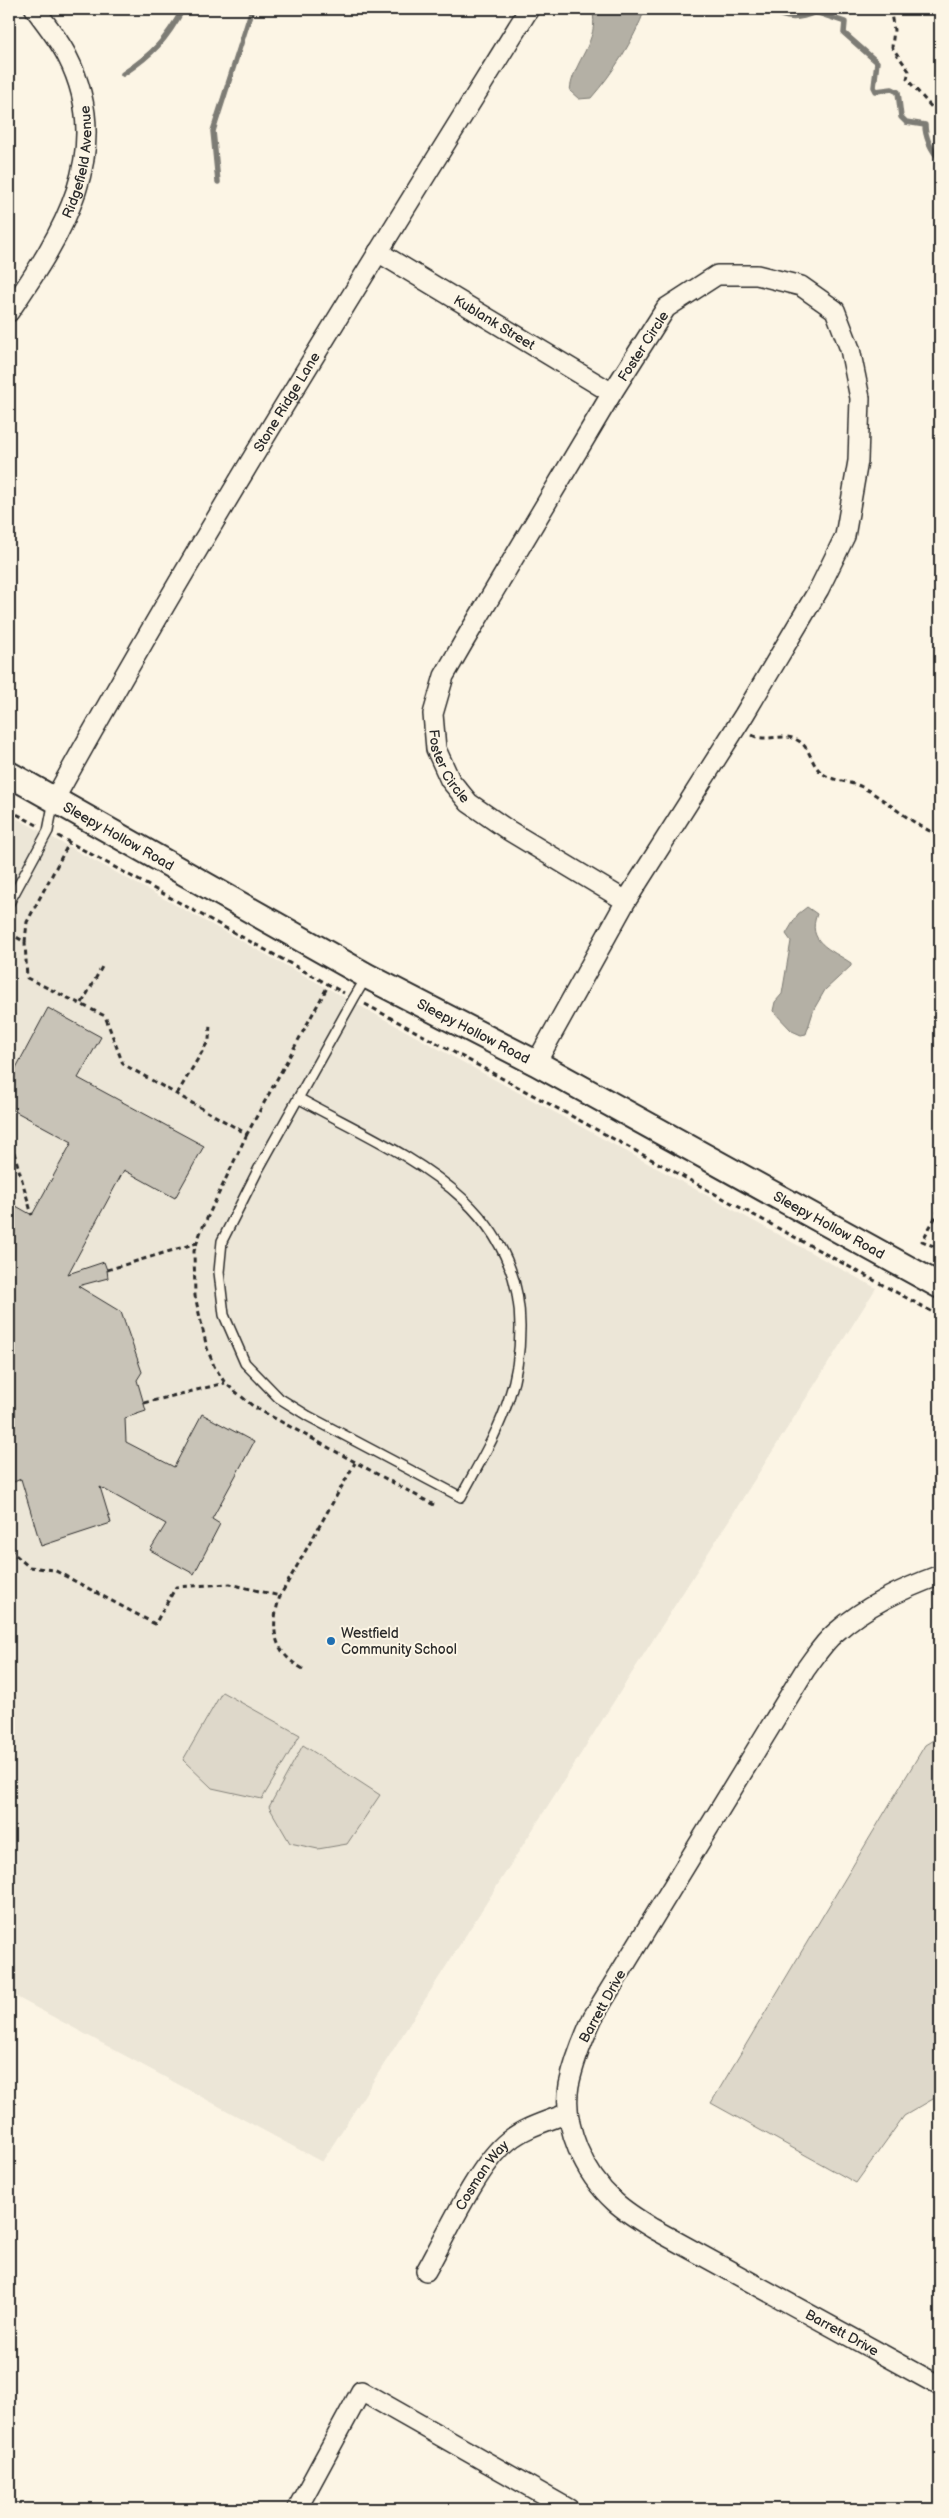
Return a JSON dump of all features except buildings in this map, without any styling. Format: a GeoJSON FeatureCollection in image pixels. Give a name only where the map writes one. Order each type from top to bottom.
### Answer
{"type":"FeatureCollection","features":[{"type":"Feature","properties":{"kind":"street","name":"Ridgefield Avenue"},"geometry":{"type":"LineString","coordinates":[[9,312],[65,222],[84,172],[87,134],[80,93],[67,57],[35,9]]}},
{"type":"Feature","properties":{"kind":"street","name":"Stone Ridge Lane"},"geometry":{"type":"LineString","coordinates":[[54,800],[136,653],[378,252],[529,9]]}},
{"type":"Feature","properties":{"kind":"street","name":"Kublank Street"},"geometry":{"type":"LineString","coordinates":[[378,252],[612,393]]}},
{"type":"Feature","properties":{"kind":"street","name":"Foster Circle"},"geometry":{"type":"LineString","coordinates":[[536,1063],[626,901],[736,727],[819,589],[845,536],[858,462],[860,398],[850,349],[835,310],[801,286],[757,275],[717,275],[666,308],[612,393],[444,676],[433,714],[436,749],[450,780],[469,803],[508,830],[626,901]]}},
{"type":"Feature","properties":{"kind":"street","name":"Sleepy Hollow Road"},"geometry":{"type":"LineString","coordinates":[[9,774],[367,976],[536,1063],[940,1286]]}},
{"type":"Feature","properties":{"kind":"street","name":"Barrett Drive"},"geometry":{"type":"LineString","coordinates":[[940,1574],[908,1587],[862,1612],[833,1634],[805,1670],[593,2017],[580,2046],[569,2086],[568,2113],[574,2141],[597,2182],[614,2201],[633,2216],[940,2386]]}},
{"type":"Feature","properties":{"kind":"street","name":"Cosman Way"},"geometry":{"type":"LineString","coordinates":[[426,2271],[488,2161],[509,2140],[529,2128],[568,2113]]}},
{"type":"Feature","properties":{"kind":"street"},"geometry":{"type":"LineString","coordinates":[[297,2509],[361,2391],[569,2509]]}},
{"type":"Feature","properties":{"kind":"lane"},"geometry":{"type":"LineString","coordinates":[[9,902],[48,831],[54,800]]}},
{"type":"Feature","properties":{"kind":"lane"},"geometry":{"type":"LineString","coordinates":[[298,1098],[421,1165],[450,1186],[484,1220],[502,1247],[513,1272],[520,1319],[517,1371],[503,1416],[462,1497],[292,1407],[257,1377],[236,1345],[224,1315],[220,1272],[222,1241],[234,1213],[298,1098],[354,998],[367,976]]}},
{"type":"Feature","properties":{"kind":"path"},"geometry":{"type":"LineString","coordinates":[[890,9],[894,30],[892,47],[909,71],[907,79],[940,117]]}},
{"type":"Feature","properties":{"kind":"path"},"geometry":{"type":"LineString","coordinates":[[736,727],[759,739],[785,737],[796,739],[806,746],[817,768],[823,774],[860,786],[915,823],[940,835]]}},
{"type":"Feature","properties":{"kind":"path"},"geometry":{"type":"LineString","coordinates":[[9,810],[940,1316]]}},
{"type":"Feature","properties":{"kind":"path"},"geometry":{"type":"LineString","coordinates":[[69,843],[27,922],[25,942],[27,978],[82,1003],[105,1016],[123,1064],[246,1134]]}},
{"type":"Feature","properties":{"kind":"path"},"geometry":{"type":"LineString","coordinates":[[9,933],[25,942]]}},
{"type":"Feature","properties":{"kind":"path"},"geometry":{"type":"LineString","coordinates":[[82,1003],[103,965]]}},
{"type":"Feature","properties":{"kind":"path"},"geometry":{"type":"LineString","coordinates":[[329,984],[246,1134],[197,1243],[193,1268],[195,1296],[207,1348],[225,1383],[254,1407],[434,1505]]}},
{"type":"Feature","properties":{"kind":"path"},"geometry":{"type":"LineString","coordinates":[[177,1094],[209,1040],[210,1024]]}},
{"type":"Feature","properties":{"kind":"path"},"geometry":{"type":"LineString","coordinates":[[9,1135],[32,1215]]}},
{"type":"Feature","properties":{"kind":"path"},"geometry":{"type":"LineString","coordinates":[[940,1209],[922,1241],[940,1249]]}},
{"type":"Feature","properties":{"kind":"path"},"geometry":{"type":"LineString","coordinates":[[107,1270],[197,1243]]}},
{"type":"Feature","properties":{"kind":"path"},"geometry":{"type":"LineString","coordinates":[[144,1403],[225,1383]]}},
{"type":"Feature","properties":{"kind":"path"},"geometry":{"type":"LineString","coordinates":[[302,1669],[292,1663],[279,1646],[273,1621],[280,1596],[355,1463]]}},
{"type":"Feature","properties":{"kind":"path"},"geometry":{"type":"LineString","coordinates":[[9,1549],[29,1567],[54,1570],[155,1624],[176,1587],[230,1584],[280,1596]]}},
{"type":"Feature","properties":{"kind":"shaded area"},"geometry":{"type":"Polygon","coordinates":[[[592,9],[645,9],[629,44],[607,78],[591,98],[579,99],[570,91],[572,80],[593,31],[592,9]]]}},
{"type":"Feature","properties":{"kind":"shaded area","name":"Westfield Community School"},"geometry":{"type":"Polygon","coordinates":[[[9,814],[876,1288],[322,2162],[9,1993],[9,814]]]}},
{"type":"Feature","properties":{"kind":"shaded area"},"geometry":{"type":"Polygon","coordinates":[[[807,907],[817,914],[814,924],[817,938],[828,949],[851,963],[851,966],[825,990],[814,1009],[806,1034],[801,1035],[792,1031],[773,1011],[775,1002],[782,994],[791,941],[786,934],[798,914],[807,907]]]}},
{"type":"Feature","properties":{"kind":"shaded area"},"geometry":{"type":"Polygon","coordinates":[[[222,1692],[300,1735],[262,1799],[212,1788],[183,1760],[222,1692]]]}},
{"type":"Feature","properties":{"kind":"shaded area"},"geometry":{"type":"Polygon","coordinates":[[[940,1736],[940,2095],[904,2116],[856,2183],[711,2103],[925,1745],[940,1736]]]}},
{"type":"Feature","properties":{"kind":"shaded area"},"geometry":{"type":"Polygon","coordinates":[[[303,1745],[380,1795],[347,1844],[318,1849],[290,1843],[269,1807],[303,1745]]]}},
{"type":"Feature","properties":{"kind":"waterway"},"geometry":{"type":"LineString","coordinates":[[123,74],[143,60],[158,46],[183,9]]}},
{"type":"Feature","properties":{"kind":"waterway"},"geometry":{"type":"LineString","coordinates":[[218,182],[213,131],[252,9]]}},
{"type":"Feature","properties":{"kind":"waterway"},"geometry":{"type":"LineString","coordinates":[[771,9],[787,17],[804,16],[815,12],[845,22],[844,33],[877,62],[874,87],[876,91],[892,89],[898,92],[901,117],[906,122],[925,125],[929,143],[940,159]]}},
{"type":"Feature","properties":{"kind":"place","name":"Westfield Community School"},"geometry":{"type":"Point","coordinates":[331,1641]}}]}
